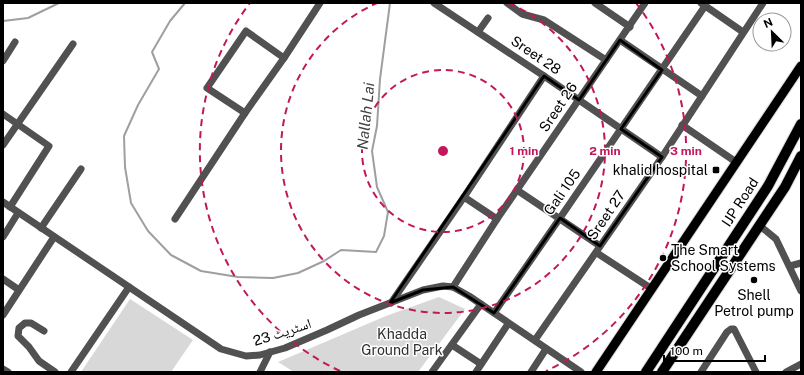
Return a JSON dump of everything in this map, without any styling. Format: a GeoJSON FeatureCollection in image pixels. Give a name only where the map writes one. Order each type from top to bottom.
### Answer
{"type":"FeatureCollection","features":[{"type":"Feature","properties":{"kind":"highway","name":"IJP Road"},"geometry":{"type":"LineString","coordinates":[[646,372],[768,186],[801,124]]}},
{"type":"Feature","properties":{"kind":"highway","name":"IJP Road"},"geometry":{"type":"LineString","coordinates":[[662,372],[785,187],[801,156]]}},
{"type":"Feature","properties":{"kind":"main road"},"geometry":{"type":"LineString","coordinates":[[596,372],[801,66]]}},
{"type":"Feature","properties":{"kind":"street"},"geometry":{"type":"LineString","coordinates":[[176,219],[245,113],[284,58],[320,3]]}},
{"type":"Feature","properties":{"kind":"street","name":"Sreet 28"},"geometry":{"type":"LineString","coordinates":[[434,3],[622,128],[662,157]]}},
{"type":"Feature","properties":{"kind":"street"},"geometry":{"type":"LineString","coordinates":[[507,3],[522,14],[544,20],[606,60]]}},
{"type":"Feature","properties":{"kind":"street"},"geometry":{"type":"LineString","coordinates":[[595,3],[630,27]]}},
{"type":"Feature","properties":{"kind":"street","name":"Sreet 26"},"geometry":{"type":"LineString","coordinates":[[453,287],[497,219],[645,3]]}},
{"type":"Feature","properties":{"kind":"street","name":"Sreet 27"},"geometry":{"type":"LineString","coordinates":[[535,340],[662,157],[763,3]]}},
{"type":"Feature","properties":{"kind":"street"},"geometry":{"type":"LineString","coordinates":[[703,4],[744,32]]}},
{"type":"Feature","properties":{"kind":"street","name":"Gali 105"},"geometry":{"type":"LineString","coordinates":[[494,313],[662,70],[703,4]]}},
{"type":"Feature","properties":{"kind":"street"},"geometry":{"type":"LineString","coordinates":[[478,32],[488,18]]}},
{"type":"Feature","properties":{"kind":"street"},"geometry":{"type":"LineString","coordinates":[[245,113],[207,88],[246,31],[284,58]]}},
{"type":"Feature","properties":{"kind":"street"},"geometry":{"type":"LineString","coordinates":[[620,40],[702,96]]}},
{"type":"Feature","properties":{"kind":"street"},"geometry":{"type":"LineString","coordinates":[[3,61],[16,42]]}},
{"type":"Feature","properties":{"kind":"street"},"geometry":{"type":"LineString","coordinates":[[3,145],[73,44]]}},
{"type":"Feature","properties":{"kind":"street"},"geometry":{"type":"LineString","coordinates":[[390,303],[544,76]]}},
{"type":"Feature","properties":{"kind":"street"},"geometry":{"type":"LineString","coordinates":[[3,114],[49,146],[10,207]]}},
{"type":"Feature","properties":{"kind":"street"},"geometry":{"type":"LineString","coordinates":[[682,125],[736,162]]}},
{"type":"Feature","properties":{"kind":"street"},"geometry":{"type":"LineString","coordinates":[[41,228],[81,169]]}},
{"type":"Feature","properties":{"kind":"street"},"geometry":{"type":"LineString","coordinates":[[518,190],[560,218],[598,249],[652,289]]}},
{"type":"Feature","properties":{"kind":"street"},"geometry":{"type":"LineString","coordinates":[[464,196],[497,219]]}},
{"type":"Feature","properties":{"kind":"street","name":"اسٹریٹ 23"},"geometry":{"type":"LineString","coordinates":[[3,202],[221,349],[246,356],[260,355],[285,348],[359,315],[423,290],[444,286],[453,287]]}},
{"type":"Feature","properties":{"kind":"street"},"geometry":{"type":"LineString","coordinates":[[3,236],[18,213]]}},
{"type":"Feature","properties":{"kind":"street"},"geometry":{"type":"LineString","coordinates":[[758,226],[776,239],[801,291]]}},
{"type":"Feature","properties":{"kind":"street"},"geometry":{"type":"LineString","coordinates":[[3,315],[54,237]]}},
{"type":"Feature","properties":{"kind":"street"},"geometry":{"type":"LineString","coordinates":[[790,266],[801,263]]}},
{"type":"Feature","properties":{"kind":"street"},"geometry":{"type":"LineString","coordinates":[[3,279],[19,290]]}},
{"type":"Feature","properties":{"kind":"street"},"geometry":{"type":"LineString","coordinates":[[71,372],[129,287]]}},
{"type":"Feature","properties":{"kind":"street"},"geometry":{"type":"LineString","coordinates":[[453,287],[481,304],[508,324],[535,340],[581,372]]}},
{"type":"Feature","properties":{"kind":"street"},"geometry":{"type":"LineString","coordinates":[[432,372],[481,304]]}},
{"type":"Feature","properties":{"kind":"street"},"geometry":{"type":"LineString","coordinates":[[44,331],[31,323],[25,323],[19,328],[18,336],[29,347],[39,362],[55,372]]}},
{"type":"Feature","properties":{"kind":"street"},"geometry":{"type":"LineString","coordinates":[[476,372],[508,324]]}},
{"type":"Feature","properties":{"kind":"street"},"geometry":{"type":"LineString","coordinates":[[701,372],[731,328],[734,329],[756,372]]}},
{"type":"Feature","properties":{"kind":"street"},"geometry":{"type":"LineString","coordinates":[[452,345],[481,364]]}},
{"type":"Feature","properties":{"kind":"street"},"geometry":{"type":"LineString","coordinates":[[531,372],[546,349]]}},
{"type":"Feature","properties":{"kind":"street"},"geometry":{"type":"LineString","coordinates":[[260,372],[270,352]]}},
{"type":"Feature","properties":{"kind":"street"},"geometry":{"type":"LineString","coordinates":[[786,372],[801,364]]}},
{"type":"Feature","properties":{"kind":"street"},"geometry":{"type":"LineString","coordinates":[[3,369],[8,372]]}},
{"type":"Feature","properties":{"kind":"highlighted area"},"geometry":{"type":"Polygon","coordinates":[[[620,40],[662,70],[621,129],[662,157],[600,246],[560,218],[494,313],[453,287],[423,290],[390,303],[544,76],[579,100],[620,40]]]}},
{"type":"Feature","properties":{"kind":"green space","name":"Khadda Ground Park"},"geometry":{"type":"Polygon","coordinates":[[[439,297],[465,309],[418,372],[294,372],[278,362],[386,316],[439,297]]]}},
{"type":"Feature","properties":{"kind":"green space"},"geometry":{"type":"Polygon","coordinates":[[[130,299],[193,340],[171,372],[81,372],[130,299]]]}},
{"type":"Feature","properties":{"kind":"waterway","name":"Nallah Lai"},"geometry":{"type":"LineString","coordinates":[[3,21],[28,18],[59,3]]}},
{"type":"Feature","properties":{"kind":"waterway","name":"Nallah Lai"},"geometry":{"type":"LineString","coordinates":[[185,3],[170,21],[152,52],[159,69],[138,105],[124,136],[125,167],[131,203],[148,231],[171,255],[201,271],[238,277],[273,278],[298,273],[324,261],[341,250],[376,252],[384,236],[388,212],[377,187],[372,151],[377,126],[380,79],[390,3]]}},
{"type":"Feature","properties":{"kind":"place","name":"khalid hospital"},"geometry":{"type":"Point","coordinates":[716,170]}},
{"type":"Feature","properties":{"kind":"place","name":"The Smart School Systems"},"geometry":{"type":"Point","coordinates":[663,258]}},
{"type":"Feature","properties":{"kind":"place","name":"Shell Petrol pump"},"geometry":{"type":"Point","coordinates":[754,280]}}]}
